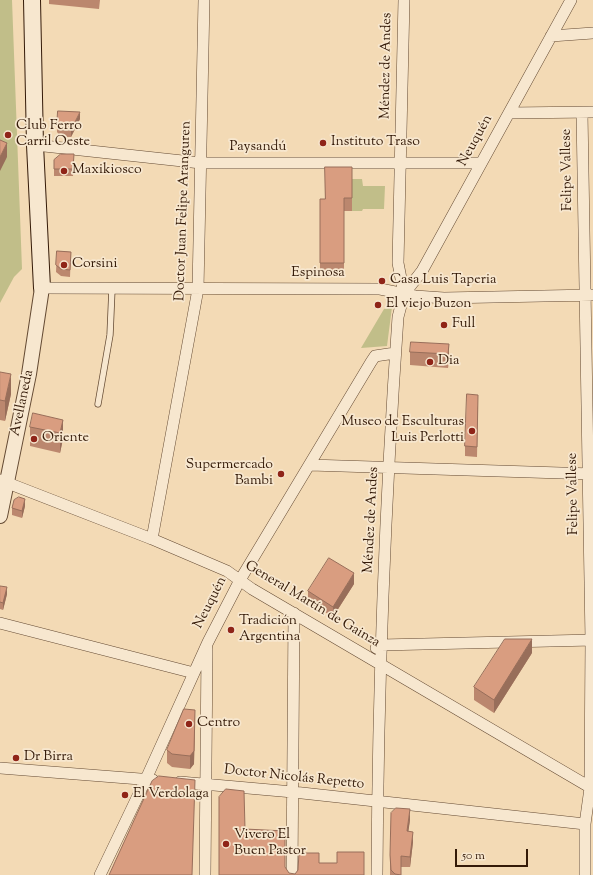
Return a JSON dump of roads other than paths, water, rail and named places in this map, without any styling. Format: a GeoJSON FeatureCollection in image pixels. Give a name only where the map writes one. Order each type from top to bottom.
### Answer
{"type":"FeatureCollection","features":[{"type":"Feature","properties":{"kind":"main road"},"geometry":{"type":"LineString","coordinates":[[32,0],[35,145],[42,288]]}},
{"type":"Feature","properties":{"kind":"street","name":"Doctor Juan Felipe Aranguren"},"geometry":{"type":"LineString","coordinates":[[152,539],[198,289],[204,0]]}},
{"type":"Feature","properties":{"kind":"street","name":"Méndez de Andes"},"geometry":{"type":"LineString","coordinates":[[377,875],[377,801],[381,645],[389,468],[398,317],[404,294],[398,263],[404,0]]}},
{"type":"Feature","properties":{"kind":"street","name":"Neuquén"},"geometry":{"type":"LineString","coordinates":[[404,294],[422,271],[571,0]]}},
{"type":"Feature","properties":{"kind":"street"},"geometry":{"type":"LineString","coordinates":[[551,36],[593,33]]}},
{"type":"Feature","properties":{"kind":"street"},"geometry":{"type":"LineString","coordinates":[[509,113],[588,112]]}},
{"type":"Feature","properties":{"kind":"street","name":"Felipe Vallese"},"geometry":{"type":"LineString","coordinates":[[585,875],[585,824],[592,788],[588,112]]}},
{"type":"Feature","properties":{"kind":"street","name":"Paysandú"},"geometry":{"type":"LineString","coordinates":[[35,145],[201,163],[481,164]]}},
{"type":"Feature","properties":{"kind":"street","name":"Espinosa"},"geometry":{"type":"LineString","coordinates":[[42,288],[380,289],[404,294],[444,298],[589,295]]}},
{"type":"Feature","properties":{"kind":"street","name":"Avellaneda"},"geometry":{"type":"LineString","coordinates":[[0,516],[3,481],[29,374],[42,288]]}},
{"type":"Feature","properties":{"kind":"street","name":"Neuquén"},"geometry":{"type":"LineString","coordinates":[[100,875],[146,780],[208,642],[240,580],[375,356],[395,353]]}},
{"type":"Feature","properties":{"kind":"street"},"geometry":{"type":"LineString","coordinates":[[310,465],[591,474]]}},
{"type":"Feature","properties":{"kind":"street","name":"General Martín de Gainza"},"geometry":{"type":"LineString","coordinates":[[3,481],[152,539],[227,571],[252,589],[592,788]]}},
{"type":"Feature","properties":{"kind":"street"},"geometry":{"type":"LineString","coordinates":[[292,875],[294,613]]}},
{"type":"Feature","properties":{"kind":"street"},"geometry":{"type":"LineString","coordinates":[[0,622],[194,673]]}},
{"type":"Feature","properties":{"kind":"street"},"geometry":{"type":"LineString","coordinates":[[366,655],[381,645],[592,640]]}},
{"type":"Feature","properties":{"kind":"street"},"geometry":{"type":"LineString","coordinates":[[205,875],[208,642]]}},
{"type":"Feature","properties":{"kind":"street","name":"Doctor Nicolás Repetto"},"geometry":{"type":"LineString","coordinates":[[0,768],[293,792],[585,824]]}},
{"type":"Feature","properties":{"kind":"lane"},"geometry":{"type":"LineString","coordinates":[[98,404],[109,346],[112,289]]}},
{"type":"Feature","properties":{"kind":"place","name":"Club Ferro Carril Oeste"},"geometry":{"type":"Point","coordinates":[8,135]}},
{"type":"Feature","properties":{"kind":"place","name":"Instituto Traso"},"geometry":{"type":"Point","coordinates":[323,143]}},
{"type":"Feature","properties":{"kind":"place","name":"Maxikiosco"},"geometry":{"type":"Point","coordinates":[64,171]}},
{"type":"Feature","properties":{"kind":"place","name":"Corsini"},"geometry":{"type":"Point","coordinates":[64,265]}},
{"type":"Feature","properties":{"kind":"place","name":"Casa Luis Taperia"},"geometry":{"type":"Point","coordinates":[382,281]}},
{"type":"Feature","properties":{"kind":"place","name":"El viejo Buzon"},"geometry":{"type":"Point","coordinates":[378,305]}},
{"type":"Feature","properties":{"kind":"place","name":"Full"},"geometry":{"type":"Point","coordinates":[444,325]}},
{"type":"Feature","properties":{"kind":"place","name":"Dia"},"geometry":{"type":"Point","coordinates":[430,362]}},
{"type":"Feature","properties":{"kind":"place","name":"Museo de Esculturas Luis Perlotti"},"geometry":{"type":"Point","coordinates":[472,431]}},
{"type":"Feature","properties":{"kind":"place","name":"Oriente"},"geometry":{"type":"Point","coordinates":[34,439]}},
{"type":"Feature","properties":{"kind":"place","name":"Supermercado Bambi"},"geometry":{"type":"Point","coordinates":[281,474]}},
{"type":"Feature","properties":{"kind":"place","name":"Tradición Argentina"},"geometry":{"type":"Point","coordinates":[231,630]}},
{"type":"Feature","properties":{"kind":"place","name":"Centro"},"geometry":{"type":"Point","coordinates":[189,724]}},
{"type":"Feature","properties":{"kind":"place","name":"Dr Birra"},"geometry":{"type":"Point","coordinates":[16,758]}},
{"type":"Feature","properties":{"kind":"place","name":"El Verdolaga"},"geometry":{"type":"Point","coordinates":[125,795]}},
{"type":"Feature","properties":{"kind":"place","name":"Vivero El Buen Pastor"},"geometry":{"type":"Point","coordinates":[226,844]}}]}
